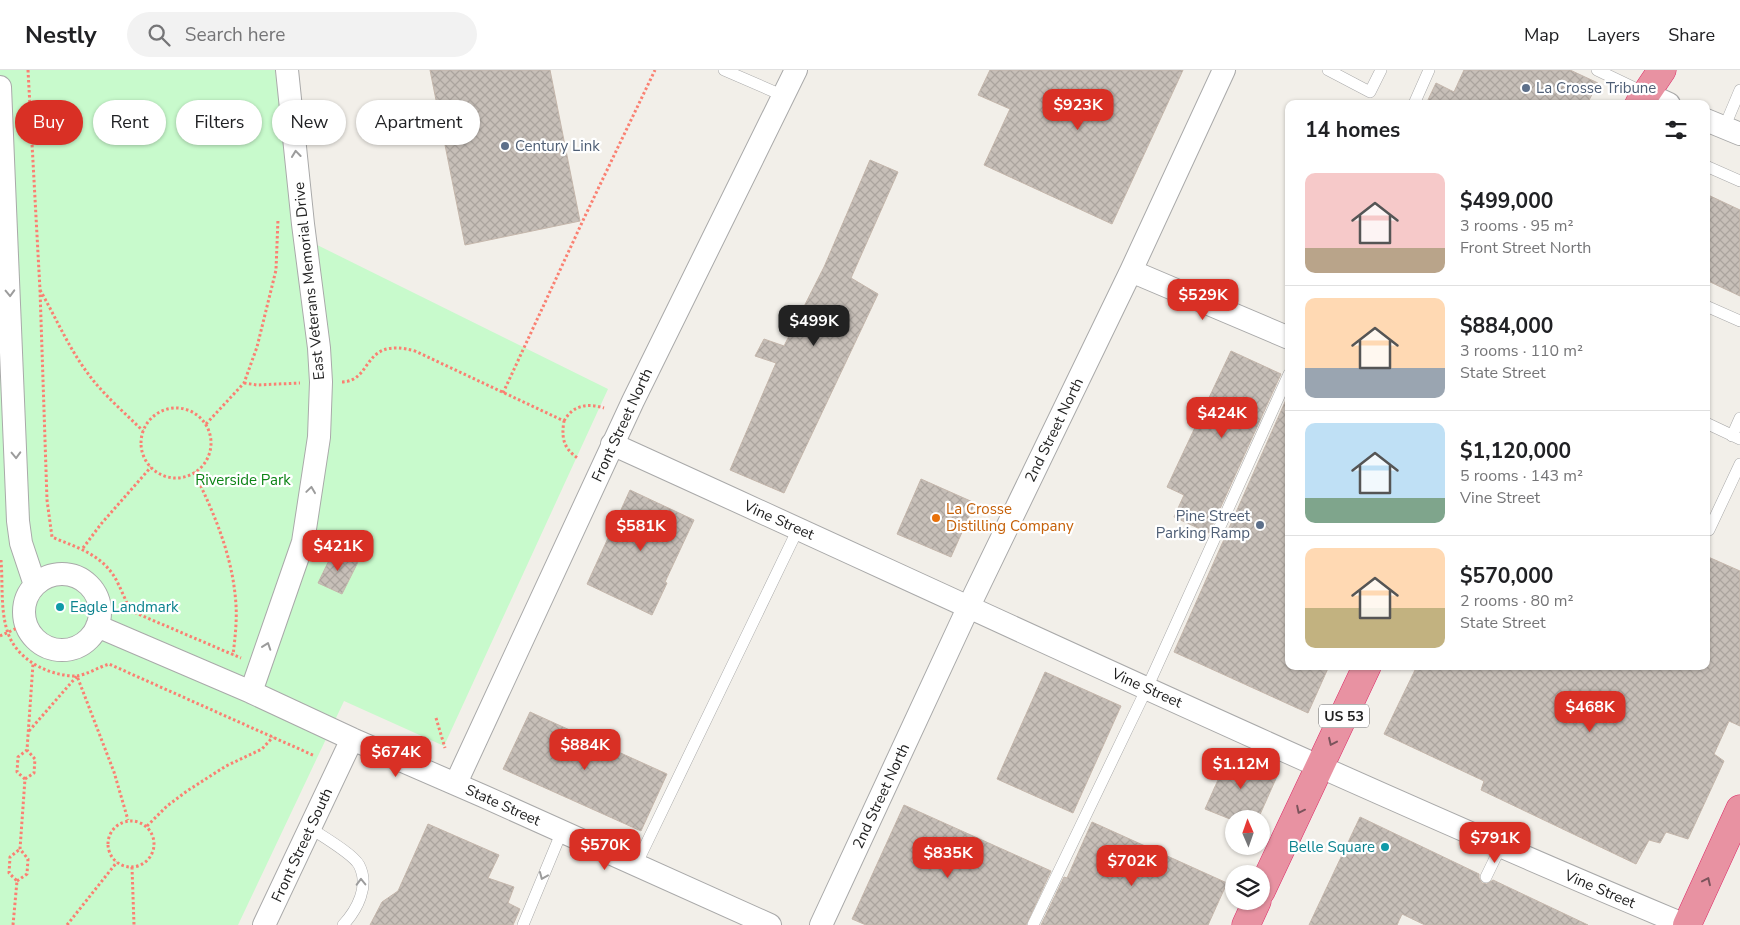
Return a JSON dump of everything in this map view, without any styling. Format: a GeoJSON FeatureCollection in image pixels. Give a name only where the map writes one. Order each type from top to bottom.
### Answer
{"type":"FeatureCollection","features":[{"type":"Feature","properties":{"kind":"highway"},"geometry":{"type":"LineString","coordinates":[[1651,100],[1662,70]]}},
{"type":"Feature","properties":{"kind":"highway","name":"US 53"},"geometry":{"type":"LineString","coordinates":[[1270,872],[1365,670]]}},
{"type":"Feature","properties":{"kind":"highway"},"geometry":{"type":"LineString","coordinates":[[1686,925],[1740,809]]}},
{"type":"Feature","properties":{"kind":"highway"},"geometry":{"type":"LineString","coordinates":[[1246,925],[1253,910]]}},
{"type":"Feature","properties":{"kind":"street","name":"East Veterans Memorial Drive"},"geometry":{"type":"LineString","coordinates":[[251,692],[303,542],[319,436],[321,382],[319,348],[303,224],[287,70]]}},
{"type":"Feature","properties":{"kind":"street","name":"Front Street North"},"geometry":{"type":"LineString","coordinates":[[456,783],[612,444],[796,70]]}},
{"type":"Feature","properties":{"kind":"street","name":"2nd Street North"},"geometry":{"type":"LineString","coordinates":[[821,925],[969,606],[1131,271],[1224,70]]}},
{"type":"Feature","properties":{"kind":"street"},"geometry":{"type":"LineString","coordinates":[[0,87],[18,521],[21,543],[35,585]]}},
{"type":"Feature","properties":{"kind":"street"},"geometry":{"type":"LineString","coordinates":[[1131,271],[1285,336]]}},
{"type":"Feature","properties":{"kind":"street","name":"Vine Street"},"geometry":{"type":"LineString","coordinates":[[612,444],[1320,766],[1686,925]]}},
{"type":"Feature","properties":{"kind":"street"},"geometry":{"type":"LineString","coordinates":[[58,574],[71,575],[83,580],[92,589],[98,600],[100,613],[97,626],[91,636],[82,644],[71,649],[58,650],[46,647],[36,640],[29,630],[17,628],[24,619],[24,606],[28,595],[35,585],[46,578],[58,574]]}},
{"type":"Feature","properties":{"kind":"street","name":"State Street"},"geometry":{"type":"LineString","coordinates":[[97,626],[456,783],[770,925]]}},
{"type":"Feature","properties":{"kind":"street","name":"Front Street South"},"geometry":{"type":"LineString","coordinates":[[264,925],[352,739]]}},
{"type":"Feature","properties":{"kind":"lane"},"geometry":{"type":"LineString","coordinates":[[724,70],[784,96]]}},
{"type":"Feature","properties":{"kind":"lane"},"geometry":{"type":"LineString","coordinates":[[1328,70],[1370,92],[1380,70]]}},
{"type":"Feature","properties":{"kind":"lane"},"geometry":{"type":"LineString","coordinates":[[1416,100],[1430,70]]}},
{"type":"Feature","properties":{"kind":"lane"},"geometry":{"type":"LineString","coordinates":[[1597,70],[1651,100]]}},
{"type":"Feature","properties":{"kind":"lane"},"geometry":{"type":"LineString","coordinates":[[1723,127],[1740,90]]}},
{"type":"Feature","properties":{"kind":"lane"},"geometry":{"type":"LineString","coordinates":[[1710,168],[1740,181]]}},
{"type":"Feature","properties":{"kind":"lane"},"geometry":{"type":"LineString","coordinates":[[1710,308],[1740,321]]}},
{"type":"Feature","properties":{"kind":"lane"},"geometry":{"type":"LineString","coordinates":[[1033,925],[1147,688],[1285,383]]}},
{"type":"Feature","properties":{"kind":"lane"},"geometry":{"type":"LineString","coordinates":[[1710,425],[1736,437],[1740,418]]}},
{"type":"Feature","properties":{"kind":"lane"},"geometry":{"type":"LineString","coordinates":[[1710,530],[1740,464]]}},
{"type":"Feature","properties":{"kind":"lane"},"geometry":{"type":"LineString","coordinates":[[636,864],[798,529]]}},
{"type":"Feature","properties":{"kind":"lane"},"geometry":{"type":"LineString","coordinates":[[310,828],[352,856],[360,865],[363,883],[360,900],[352,916],[343,925]]}},
{"type":"Feature","properties":{"kind":"lane"},"geometry":{"type":"LineString","coordinates":[[523,925],[562,831]]}},
{"type":"Feature","properties":{"kind":"lane"},"geometry":{"type":"LineString","coordinates":[[1486,877],[1501,846]]}},
{"type":"Feature","properties":{"kind":"path"},"geometry":{"type":"LineString","coordinates":[[28,70],[40,290],[47,500],[52,537],[83,548],[100,560],[114,576],[131,611],[248,661]]}},
{"type":"Feature","properties":{"kind":"path"},"geometry":{"type":"LineString","coordinates":[[503,393],[655,70]]}},
{"type":"Feature","properties":{"kind":"path"},"geometry":{"type":"LineString","coordinates":[[206,424],[244,383],[257,347],[276,270],[278,212]]}},
{"type":"Feature","properties":{"kind":"path"},"geometry":{"type":"LineString","coordinates":[[40,290],[61,331],[84,368],[112,401],[143,431]]}},
{"type":"Feature","properties":{"kind":"path"},"geometry":{"type":"LineString","coordinates":[[244,383],[346,382],[354,379],[374,355],[382,350],[402,348],[414,351],[564,421]]}},
{"type":"Feature","properties":{"kind":"path"},"geometry":{"type":"LineString","coordinates":[[579,459],[566,448],[562,432],[564,421],[578,407],[586,405],[604,408]]}},
{"type":"Feature","properties":{"kind":"path"},"geometry":{"type":"LineString","coordinates":[[178,408],[188,410],[206,424],[210,434],[211,445],[208,456],[202,466],[183,477],[160,474],[151,467],[142,450],[141,440],[148,422],[156,414],[166,409],[178,408]]}},
{"type":"Feature","properties":{"kind":"path"},"geometry":{"type":"LineString","coordinates":[[83,548],[101,524],[151,467]]}},
{"type":"Feature","properties":{"kind":"path"},"geometry":{"type":"LineString","coordinates":[[194,472],[222,533],[229,558],[236,607],[233,655]]}},
{"type":"Feature","properties":{"kind":"path"},"geometry":{"type":"LineString","coordinates":[[1,556],[4,611],[17,628],[17,650],[33,664],[54,672],[77,676]]}},
{"type":"Feature","properties":{"kind":"path"},"geometry":{"type":"LineString","coordinates":[[0,636],[17,628]]}},
{"type":"Feature","properties":{"kind":"path"},"geometry":{"type":"LineString","coordinates":[[25,779],[17,772],[18,757],[27,750],[33,664]]}},
{"type":"Feature","properties":{"kind":"path"},"geometry":{"type":"LineString","coordinates":[[29,731],[77,676],[109,664],[315,756]]}},
{"type":"Feature","properties":{"kind":"path"},"geometry":{"type":"LineString","coordinates":[[77,676],[114,772],[128,820]]}},
{"type":"Feature","properties":{"kind":"path"},"geometry":{"type":"LineString","coordinates":[[436,718],[445,748]]}},
{"type":"Feature","properties":{"kind":"path"},"geometry":{"type":"LineString","coordinates":[[147,826],[167,806],[187,791],[226,766],[262,749],[273,737]]}},
{"type":"Feature","properties":{"kind":"path"},"geometry":{"type":"LineString","coordinates":[[25,779],[34,773],[35,766],[35,759],[27,750]]}},
{"type":"Feature","properties":{"kind":"path"},"geometry":{"type":"LineString","coordinates":[[12,925],[17,881],[26,874],[28,859],[20,850],[25,779]]}},
{"type":"Feature","properties":{"kind":"path"},"geometry":{"type":"LineString","coordinates":[[128,820],[141,822],[147,826],[152,832],[155,847],[152,855],[140,865],[132,867],[126,867],[117,862],[109,851],[109,838],[116,826],[128,820]]}},
{"type":"Feature","properties":{"kind":"path"},"geometry":{"type":"LineString","coordinates":[[17,881],[9,872],[10,857],[20,850]]}},
{"type":"Feature","properties":{"kind":"path"},"geometry":{"type":"LineString","coordinates":[[67,925],[117,862]]}},
{"type":"Feature","properties":{"kind":"path"},"geometry":{"type":"LineString","coordinates":[[132,867],[134,925]]}},
{"type":"Feature","properties":{"kind":"green space","name":"Riverside Park"},"geometry":{"type":"Polygon","coordinates":[[[0,70],[275,70],[279,100],[272,100],[272,145],[284,145],[295,234],[608,389],[444,746],[344,701],[238,925],[0,925],[0,70]]]}},
{"type":"Feature","properties":{"kind":"building","name":"Century Link"},"geometry":{"type":"Polygon","coordinates":[[[430,70],[550,70],[580,221],[465,245],[445,145],[480,145],[480,100],[436,100],[430,70]]]}},
{"type":"Feature","properties":{"kind":"building"},"geometry":{"type":"Polygon","coordinates":[[[990,70],[1183,70],[1112,224],[984,165],[1010,109],[978,95],[990,70]]]}},
{"type":"Feature","properties":{"kind":"building","name":"La Crosse Tribune"},"geometry":{"type":"Polygon","coordinates":[[[1464,70],[1570,70],[1598,83],[1589,100],[1428,100],[1436,83],[1454,92],[1464,70]]]}},
{"type":"Feature","properties":{"kind":"building"},"geometry":{"type":"Polygon","coordinates":[[[870,160],[898,172],[851,278],[878,294],[784,493],[730,470],[776,363],[755,356],[764,339],[784,346],[824,267],[870,160]]]}},
{"type":"Feature","properties":{"kind":"building"},"geometry":{"type":"Polygon","coordinates":[[[1710,196],[1740,210],[1740,296],[1710,282],[1710,196]]]}},
{"type":"Feature","properties":{"kind":"building"},"geometry":{"type":"Polygon","coordinates":[[[1231,351],[1281,374],[1209,533],[1174,517],[1184,495],[1167,487],[1231,351]]]}},
{"type":"Feature","properties":{"kind":"building","name":"Pine Street Parking Ramp"},"geometry":{"type":"Polygon","coordinates":[[[1285,402],[1285,670],[1327,670],[1308,713],[1174,652],[1285,402]]]}},
{"type":"Feature","properties":{"kind":"building","name":"La Crosse Distilling Company"},"geometry":{"type":"Polygon","coordinates":[[[921,479],[975,503],[951,557],[897,534],[921,479]]]}},
{"type":"Feature","properties":{"kind":"building"},"geometry":{"type":"Polygon","coordinates":[[[630,490],[694,520],[652,615],[587,584],[630,490]]]}},
{"type":"Feature","properties":{"kind":"building"},"geometry":{"type":"Polygon","coordinates":[[[334,550],[358,562],[342,594],[318,583],[334,550]]]}},
{"type":"Feature","properties":{"kind":"building"},"geometry":{"type":"Polygon","coordinates":[[[1710,558],[1740,571],[1740,726],[1729,721],[1714,754],[1724,761],[1688,839],[1666,832],[1660,843],[1649,840],[1636,864],[1481,790],[1484,781],[1384,734],[1415,670],[1710,670],[1710,558]]]}},
{"type":"Feature","properties":{"kind":"building"},"geometry":{"type":"Polygon","coordinates":[[[1045,672],[1121,706],[1073,813],[997,779],[1045,672]]]}},
{"type":"Feature","properties":{"kind":"building"},"geometry":{"type":"Polygon","coordinates":[[[530,712],[667,774],[641,831],[503,769],[530,712]]]}},
{"type":"Feature","properties":{"kind":"building"},"geometry":{"type":"Polygon","coordinates":[[[1230,753],[1278,774],[1262,810],[1225,810],[1225,817],[1205,809],[1230,753]]]}},
{"type":"Feature","properties":{"kind":"building"},"geometry":{"type":"Polygon","coordinates":[[[904,805],[1051,871],[1026,925],[866,925],[852,919],[904,805]]]}},
{"type":"Feature","properties":{"kind":"building","name":"Belle Square"},"geometry":{"type":"Polygon","coordinates":[[[1360,817],[1479,874],[1482,883],[1487,884],[1493,880],[1588,925],[1425,925],[1402,914],[1397,925],[1309,925],[1360,817]]]}},
{"type":"Feature","properties":{"kind":"building"},"geometry":{"type":"Polygon","coordinates":[[[1092,822],[1225,882],[1225,887],[1208,925],[1041,925],[1064,877],[1067,878],[1092,822]]]}},
{"type":"Feature","properties":{"kind":"building"},"geometry":{"type":"Polygon","coordinates":[[[428,824],[499,855],[488,878],[514,887],[508,903],[520,909],[513,925],[370,925],[382,902],[398,891],[428,824]]]}},
{"type":"Feature","properties":{"kind":"place","name":"La Crosse Tribune"},"geometry":{"type":"Point","coordinates":[1526,88]}},
{"type":"Feature","properties":{"kind":"place","name":"Century Link"},"geometry":{"type":"Point","coordinates":[505,146]}},
{"type":"Feature","properties":{"kind":"place","name":"La Crosse Distilling Company"},"geometry":{"type":"Point","coordinates":[936,518]}},
{"type":"Feature","properties":{"kind":"place","name":"Pine Street Parking Ramp"},"geometry":{"type":"Point","coordinates":[1260,525]}},
{"type":"Feature","properties":{"kind":"place","name":"Eagle Landmark"},"geometry":{"type":"Point","coordinates":[60,607]}},
{"type":"Feature","properties":{"kind":"place","name":"Belle Square"},"geometry":{"type":"Point","coordinates":[1385,847]}}]}
